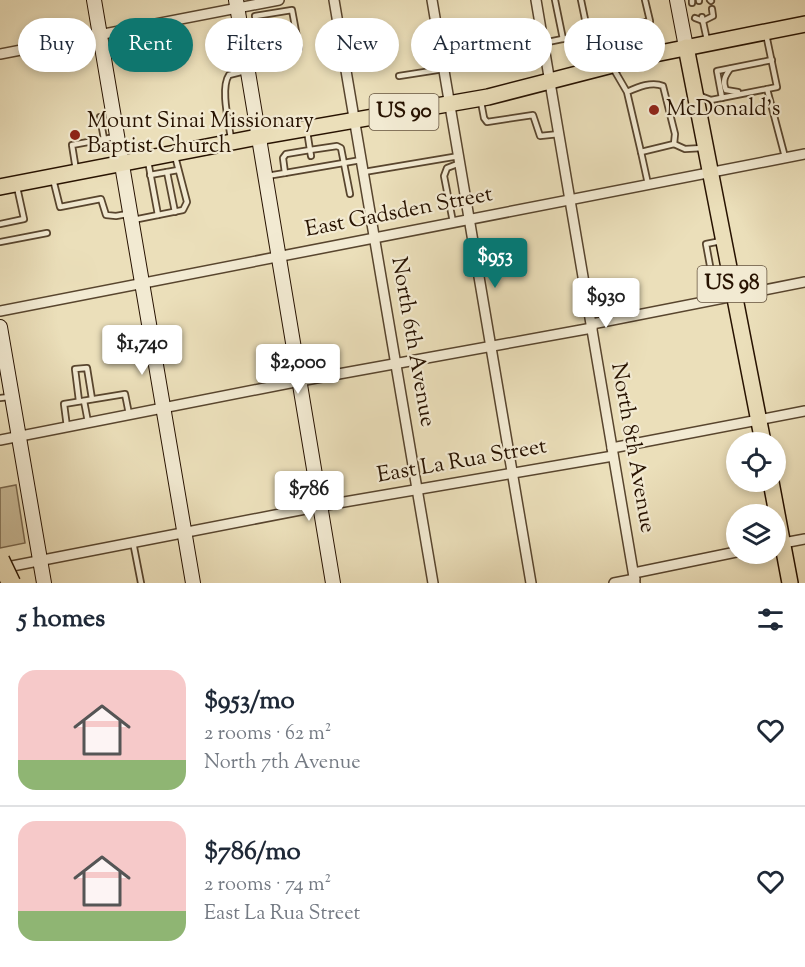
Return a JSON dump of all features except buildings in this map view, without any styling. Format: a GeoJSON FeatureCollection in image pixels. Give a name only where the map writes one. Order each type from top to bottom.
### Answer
{"type":"FeatureCollection","features":[{"type":"Feature","properties":{"kind":"highway"},"geometry":{"type":"LineString","coordinates":[[0,560],[12,583]]}},
{"type":"Feature","properties":{"kind":"main road"},"geometry":{"type":"LineString","coordinates":[[94,0],[111,138],[122,163],[193,583]]}},
{"type":"Feature","properties":{"kind":"main road"},"geometry":{"type":"LineString","coordinates":[[676,0],[686,47]]}},
{"type":"Feature","properties":{"kind":"main road","name":"US 90"},"geometry":{"type":"LineString","coordinates":[[665,52],[805,24]]}},
{"type":"Feature","properties":{"kind":"main road","name":"US 98"},"geometry":{"type":"LineString","coordinates":[[686,47],[762,432]]}},
{"type":"Feature","properties":{"kind":"main road"},"geometry":{"type":"LineString","coordinates":[[248,72],[333,583]]}},
{"type":"Feature","properties":{"kind":"main road","name":"US 90"},"geometry":{"type":"LineString","coordinates":[[0,187],[258,136],[481,99],[587,72]]}},
{"type":"Feature","properties":{"kind":"main road"},"geometry":{"type":"LineString","coordinates":[[0,327],[6,397],[19,437],[44,583]]}},
{"type":"Feature","properties":{"kind":"main road"},"geometry":{"type":"LineString","coordinates":[[785,564],[790,583]]}},
{"type":"Feature","properties":{"kind":"street"},"geometry":{"type":"LineString","coordinates":[[0,54],[237,4],[279,0]]}},
{"type":"Feature","properties":{"kind":"street","name":"North 6th Avenue"},"geometry":{"type":"LineString","coordinates":[[334,0],[433,583]]}},
{"type":"Feature","properties":{"kind":"street"},"geometry":{"type":"LineString","coordinates":[[432,0],[435,18]]}},
{"type":"Feature","properties":{"kind":"street","name":"North 8th Avenue"},"geometry":{"type":"LineString","coordinates":[[536,0],[539,18]]}},
{"type":"Feature","properties":{"kind":"street"},"geometry":{"type":"LineString","coordinates":[[445,72],[531,583]]}},
{"type":"Feature","properties":{"kind":"street","name":"North 8th Avenue"},"geometry":{"type":"LineString","coordinates":[[548,72],[635,578]]}},
{"type":"Feature","properties":{"kind":"street","name":"East Gadsden Street"},"geometry":{"type":"LineString","coordinates":[[0,311],[805,154]]}},
{"type":"Feature","properties":{"kind":"street"},"geometry":{"type":"LineString","coordinates":[[0,440],[300,381],[492,348],[705,301],[805,282]]}},
{"type":"Feature","properties":{"kind":"street","name":"East La Rua Street"},"geometry":{"type":"LineString","coordinates":[[0,569],[321,506],[513,473],[805,411]]}},
{"type":"Feature","properties":{"kind":"street"},"geometry":{"type":"LineString","coordinates":[[786,543],[805,539]]}},
{"type":"Feature","properties":{"kind":"street"},"geometry":{"type":"LineString","coordinates":[[614,583],[726,555]]}},
{"type":"Feature","properties":{"kind":"lane"},"geometry":{"type":"LineString","coordinates":[[552,41],[563,39],[555,0]]}},
{"type":"Feature","properties":{"kind":"lane"},"geometry":{"type":"LineString","coordinates":[[581,0],[585,18]]}},
{"type":"Feature","properties":{"kind":"lane"},"geometry":{"type":"LineString","coordinates":[[645,0],[649,18]]}},
{"type":"Feature","properties":{"kind":"lane"},"geometry":{"type":"LineString","coordinates":[[266,2],[268,14]]}},
{"type":"Feature","properties":{"kind":"lane"},"geometry":{"type":"LineString","coordinates":[[695,18],[703,19],[713,16],[712,9]]}},
{"type":"Feature","properties":{"kind":"lane"},"geometry":{"type":"LineString","coordinates":[[255,18],[255,16],[292,10],[293,18]]}},
{"type":"Feature","properties":{"kind":"lane"},"geometry":{"type":"LineString","coordinates":[[703,19],[708,43]]}},
{"type":"Feature","properties":{"kind":"lane"},"geometry":{"type":"LineString","coordinates":[[695,94],[711,100],[777,87],[766,32]]}},
{"type":"Feature","properties":{"kind":"lane"},"geometry":{"type":"LineString","coordinates":[[722,98],[717,71],[772,60]]}},
{"type":"Feature","properties":{"kind":"lane"},"geometry":{"type":"LineString","coordinates":[[730,69],[724,78],[726,90],[734,93],[753,92]]}},
{"type":"Feature","properties":{"kind":"lane"},"geometry":{"type":"LineString","coordinates":[[232,142],[227,110],[226,80],[230,75],[241,72]]}},
{"type":"Feature","properties":{"kind":"lane"},"geometry":{"type":"LineString","coordinates":[[399,76],[425,72]]}},
{"type":"Feature","properties":{"kind":"lane"},"geometry":{"type":"LineString","coordinates":[[612,72],[627,92],[648,184]]}},
{"type":"Feature","properties":{"kind":"lane"},"geometry":{"type":"LineString","coordinates":[[627,92],[636,87],[655,83],[663,86],[675,134],[674,144]]}},
{"type":"Feature","properties":{"kind":"lane"},"geometry":{"type":"LineString","coordinates":[[767,89],[785,158]]}},
{"type":"Feature","properties":{"kind":"lane"},"geometry":{"type":"LineString","coordinates":[[481,99],[484,118],[487,122],[532,114],[538,135],[542,137],[559,134]]}},
{"type":"Feature","properties":{"kind":"lane"},"geometry":{"type":"LineString","coordinates":[[698,112],[711,100]]}},
{"type":"Feature","properties":{"kind":"lane"},"geometry":{"type":"LineString","coordinates":[[77,172],[72,145],[111,138],[100,117]]}},
{"type":"Feature","properties":{"kind":"lane"},"geometry":{"type":"LineString","coordinates":[[307,128],[311,159]]}},
{"type":"Feature","properties":{"kind":"lane"},"geometry":{"type":"LineString","coordinates":[[641,153],[674,144],[686,149],[705,148]]}},
{"type":"Feature","properties":{"kind":"lane"},"geometry":{"type":"LineString","coordinates":[[289,154],[298,161],[323,157],[337,146],[341,148],[350,194]]}},
{"type":"Feature","properties":{"kind":"lane"},"geometry":{"type":"LineString","coordinates":[[52,177],[60,207],[101,199],[106,214],[116,216],[158,215],[175,212],[183,210],[187,202],[174,153]]}},
{"type":"Feature","properties":{"kind":"lane"},"geometry":{"type":"LineString","coordinates":[[331,153],[332,165]]}},
{"type":"Feature","properties":{"kind":"lane"},"geometry":{"type":"LineString","coordinates":[[285,173],[283,158],[289,154]]}},
{"type":"Feature","properties":{"kind":"lane"},"geometry":{"type":"LineString","coordinates":[[289,154],[291,172]]}},
{"type":"Feature","properties":{"kind":"lane"},"geometry":{"type":"LineString","coordinates":[[265,176],[291,172],[298,161],[323,157]]}},
{"type":"Feature","properties":{"kind":"lane"},"geometry":{"type":"LineString","coordinates":[[323,157],[332,165]]}},
{"type":"Feature","properties":{"kind":"lane"},"geometry":{"type":"LineString","coordinates":[[147,158],[158,215]]}},
{"type":"Feature","properties":{"kind":"lane"},"geometry":{"type":"LineString","coordinates":[[332,165],[361,160]]}},
{"type":"Feature","properties":{"kind":"lane"},"geometry":{"type":"LineString","coordinates":[[363,172],[460,160]]}},
{"type":"Feature","properties":{"kind":"lane"},"geometry":{"type":"LineString","coordinates":[[453,222],[444,176],[447,168],[460,160]]}},
{"type":"Feature","properties":{"kind":"lane"},"geometry":{"type":"LineString","coordinates":[[150,175],[178,170]]}},
{"type":"Feature","properties":{"kind":"lane"},"geometry":{"type":"LineString","coordinates":[[167,172],[175,212]]}},
{"type":"Feature","properties":{"kind":"lane"},"geometry":{"type":"LineString","coordinates":[[0,224],[24,219],[16,184]]}},
{"type":"Feature","properties":{"kind":"lane"},"geometry":{"type":"LineString","coordinates":[[0,242],[47,233]]}},
{"type":"Feature","properties":{"kind":"lane"},"geometry":{"type":"LineString","coordinates":[[705,301],[703,291],[711,289],[713,282],[706,244],[724,241]]}},
{"type":"Feature","properties":{"kind":"lane"},"geometry":{"type":"LineString","coordinates":[[88,423],[75,369],[87,368],[92,399]]}},
{"type":"Feature","properties":{"kind":"lane"},"geometry":{"type":"LineString","coordinates":[[68,427],[64,404],[125,394],[130,415]]}},
{"type":"Feature","properties":{"kind":"lane"},"geometry":{"type":"LineString","coordinates":[[133,542],[141,583]]}},
{"type":"Feature","properties":{"kind":"shaded area"},"geometry":{"type":"Polygon","coordinates":[[[16,485],[25,543],[0,548],[0,488],[16,485]]]}},
{"type":"Feature","properties":{"kind":"place","name":"McDonald's"},"geometry":{"type":"Point","coordinates":[654,110]}},
{"type":"Feature","properties":{"kind":"place","name":"Mount Sinai Missionary Baptist Church"},"geometry":{"type":"Point","coordinates":[75,135]}}]}
